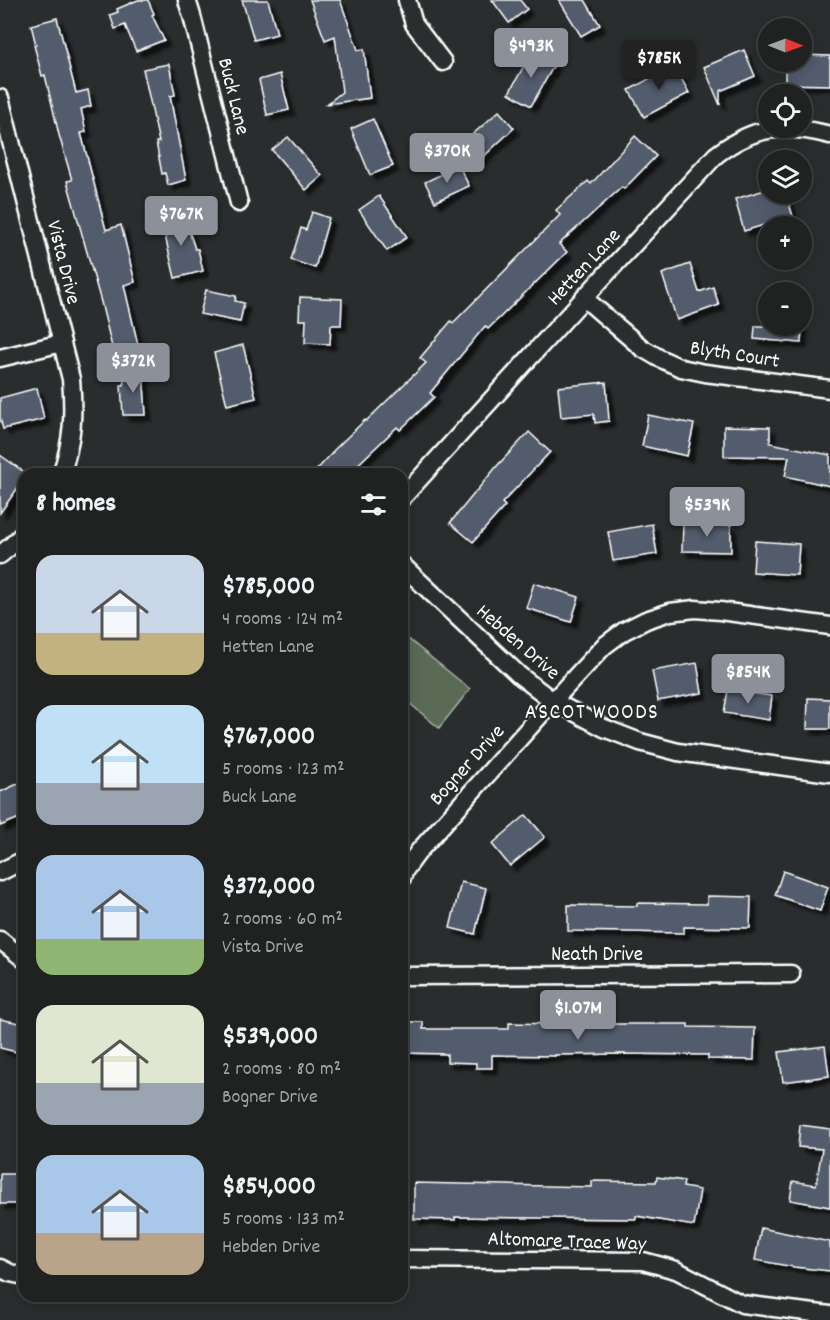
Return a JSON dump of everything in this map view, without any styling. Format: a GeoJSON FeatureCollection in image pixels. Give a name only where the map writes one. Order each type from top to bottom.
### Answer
{"type":"FeatureCollection","features":[{"type":"Feature","properties":{"kind":"street","name":"Buck Lane"},"geometry":{"type":"LineString","coordinates":[[187,0],[239,203]]}},
{"type":"Feature","properties":{"kind":"street"},"geometry":{"type":"LineString","coordinates":[[407,0],[414,24],[443,62]]}},
{"type":"Feature","properties":{"kind":"street","name":"Vista Drive"},"geometry":{"type":"LineString","coordinates":[[0,98],[71,379],[73,407],[71,434],[63,468]]}},
{"type":"Feature","properties":{"kind":"street","name":"Hetten Lane"},"geometry":{"type":"LineString","coordinates":[[408,491],[716,155],[748,135],[768,130],[788,128],[830,135]]}},
{"type":"Feature","properties":{"kind":"street","name":"Blyth Court"},"geometry":{"type":"LineString","coordinates":[[584,298],[642,348],[681,368],[705,374],[830,389]]}},
{"type":"Feature","properties":{"kind":"street"},"geometry":{"type":"LineString","coordinates":[[0,358],[62,343]]}},
{"type":"Feature","properties":{"kind":"street"},"geometry":{"type":"LineString","coordinates":[[0,555],[18,539]]}},
{"type":"Feature","properties":{"kind":"street","name":"Hebden Drive"},"geometry":{"type":"LineString","coordinates":[[408,571],[519,675],[554,701],[604,728],[640,742],[678,752],[830,773]]}},
{"type":"Feature","properties":{"kind":"street","name":"Bogner Drive"},"geometry":{"type":"LineString","coordinates":[[408,866],[604,646],[624,631],[670,612],[695,609],[720,610],[830,626]]}},
{"type":"Feature","properties":{"kind":"street"},"geometry":{"type":"LineString","coordinates":[[0,872],[18,863]]}},
{"type":"Feature","properties":{"kind":"street"},"geometry":{"type":"LineString","coordinates":[[0,940],[18,954]]}},
{"type":"Feature","properties":{"kind":"street","name":"Neath Drive"},"geometry":{"type":"LineString","coordinates":[[408,976],[791,974]]}},
{"type":"Feature","properties":{"kind":"street","name":"Altomare Trace Way"},"geometry":{"type":"LineString","coordinates":[[408,1259],[643,1261],[676,1270],[742,1304],[830,1315]]}},
{"type":"Feature","properties":{"kind":"street"},"geometry":{"type":"LineString","coordinates":[[0,1268],[18,1275]]}},
{"type":"Feature","properties":{"kind":"green space"},"geometry":{"type":"Polygon","coordinates":[[[408,639],[470,689],[439,728],[408,702],[408,639]]]}},
{"type":"Feature","properties":{"kind":"building"},"geometry":{"type":"Polygon","coordinates":[[[138,0],[148,0],[154,14],[152,15],[164,40],[136,51],[125,25],[115,29],[110,15],[118,12],[117,9],[138,0]]]}},
{"type":"Feature","properties":{"kind":"building"},"geometry":{"type":"Polygon","coordinates":[[[242,0],[268,0],[277,34],[254,40],[242,0]]]}},
{"type":"Feature","properties":{"kind":"building"},"geometry":{"type":"Polygon","coordinates":[[[310,0],[340,0],[358,50],[364,49],[370,98],[327,104],[342,92],[335,36],[325,40],[310,0]]]}},
{"type":"Feature","properties":{"kind":"building"},"geometry":{"type":"Polygon","coordinates":[[[492,0],[520,0],[527,9],[509,23],[492,0]]]}},
{"type":"Feature","properties":{"kind":"building"},"geometry":{"type":"Polygon","coordinates":[[[559,0],[585,0],[600,25],[581,36],[559,0]]]}},
{"type":"Feature","properties":{"kind":"building"},"geometry":{"type":"Polygon","coordinates":[[[57,18],[76,93],[88,90],[91,106],[81,109],[86,132],[81,133],[106,230],[121,225],[135,282],[124,285],[138,345],[113,351],[67,181],[72,180],[45,75],[42,76],[34,45],[36,45],[31,25],[57,18]]]}},
{"type":"Feature","properties":{"kind":"building"},"geometry":{"type":"Polygon","coordinates":[[[744,50],[755,76],[720,91],[720,105],[704,67],[744,50]]]}},
{"type":"Feature","properties":{"kind":"building"},"geometry":{"type":"Polygon","coordinates":[[[531,53],[554,65],[531,106],[509,93],[531,53]]]}},
{"type":"Feature","properties":{"kind":"building"},"geometry":{"type":"Polygon","coordinates":[[[812,55],[830,56],[830,85],[785,84],[785,72],[812,72],[812,55]]]}},
{"type":"Feature","properties":{"kind":"building"},"geometry":{"type":"Polygon","coordinates":[[[169,64],[175,95],[170,96],[186,180],[168,185],[165,173],[162,174],[156,142],[159,142],[143,69],[169,64]]]}},
{"type":"Feature","properties":{"kind":"building"},"geometry":{"type":"Polygon","coordinates":[[[674,65],[689,93],[644,117],[629,90],[674,65]]]}},
{"type":"Feature","properties":{"kind":"building"},"geometry":{"type":"Polygon","coordinates":[[[280,74],[289,110],[267,115],[259,80],[280,74]]]}},
{"type":"Feature","properties":{"kind":"building"},"geometry":{"type":"Polygon","coordinates":[[[499,111],[514,128],[480,160],[464,142],[499,111]]]}},
{"type":"Feature","properties":{"kind":"building"},"geometry":{"type":"Polygon","coordinates":[[[373,119],[393,166],[370,175],[351,129],[373,119]]]}},
{"type":"Feature","properties":{"kind":"building"},"geometry":{"type":"Polygon","coordinates":[[[635,136],[656,156],[624,189],[622,187],[559,244],[567,252],[488,329],[485,326],[430,393],[434,397],[400,430],[397,427],[354,468],[318,468],[333,451],[426,363],[420,358],[451,321],[453,323],[560,215],[556,210],[588,181],[591,184],[635,136]]]}},
{"type":"Feature","properties":{"kind":"building"},"geometry":{"type":"Polygon","coordinates":[[[288,137],[322,176],[306,190],[272,150],[288,137]]]}},
{"type":"Feature","properties":{"kind":"building"},"geometry":{"type":"Polygon","coordinates":[[[459,166],[469,186],[435,202],[425,182],[459,166]]]}},
{"type":"Feature","properties":{"kind":"building"},"geometry":{"type":"Polygon","coordinates":[[[758,192],[758,204],[789,204],[793,216],[758,216],[758,227],[744,231],[735,199],[758,192]]]}},
{"type":"Feature","properties":{"kind":"building"},"geometry":{"type":"Polygon","coordinates":[[[379,196],[407,237],[387,251],[359,210],[379,196]]]}},
{"type":"Feature","properties":{"kind":"building"},"geometry":{"type":"Polygon","coordinates":[[[312,212],[329,218],[315,268],[291,260],[301,228],[306,230],[312,212]]]}},
{"type":"Feature","properties":{"kind":"building"},"geometry":{"type":"Polygon","coordinates":[[[181,214],[186,232],[189,231],[195,249],[198,249],[203,271],[175,278],[161,219],[181,214]]]}},
{"type":"Feature","properties":{"kind":"building"},"geometry":{"type":"Polygon","coordinates":[[[690,264],[699,292],[713,287],[719,305],[677,320],[662,274],[690,264]]]}},
{"type":"Feature","properties":{"kind":"building"},"geometry":{"type":"Polygon","coordinates":[[[206,290],[236,296],[235,301],[244,303],[240,322],[200,314],[206,290]]]}},
{"type":"Feature","properties":{"kind":"building"},"geometry":{"type":"Polygon","coordinates":[[[300,297],[342,299],[341,325],[331,325],[330,344],[305,343],[306,320],[299,320],[300,297]]]}},
{"type":"Feature","properties":{"kind":"building"},"geometry":{"type":"Polygon","coordinates":[[[755,326],[758,326],[758,336],[801,336],[801,343],[754,339],[755,326]]]}},
{"type":"Feature","properties":{"kind":"building"},"geometry":{"type":"Polygon","coordinates":[[[243,345],[256,398],[227,405],[214,353],[243,345]]]}},
{"type":"Feature","properties":{"kind":"building"},"geometry":{"type":"Polygon","coordinates":[[[123,371],[143,371],[146,415],[123,415],[121,385],[124,385],[123,371]]]}},
{"type":"Feature","properties":{"kind":"building"},"geometry":{"type":"Polygon","coordinates":[[[606,382],[609,421],[595,423],[594,414],[561,417],[558,387],[606,382]]]}},
{"type":"Feature","properties":{"kind":"building"},"geometry":{"type":"Polygon","coordinates":[[[37,388],[44,419],[3,429],[0,418],[0,398],[37,388]]]}},
{"type":"Feature","properties":{"kind":"building"},"geometry":{"type":"Polygon","coordinates":[[[648,415],[694,424],[687,456],[642,446],[648,415]]]}},
{"type":"Feature","properties":{"kind":"building"},"geometry":{"type":"Polygon","coordinates":[[[724,426],[770,427],[770,443],[830,455],[830,486],[785,476],[789,457],[724,456],[724,426]]]}},
{"type":"Feature","properties":{"kind":"building"},"geometry":{"type":"Polygon","coordinates":[[[529,432],[550,452],[502,503],[505,506],[473,542],[450,523],[497,466],[529,432]]]}},
{"type":"Feature","properties":{"kind":"building"},"geometry":{"type":"Polygon","coordinates":[[[0,455],[18,468],[18,488],[0,513],[0,455]]]}},
{"type":"Feature","properties":{"kind":"building"},"geometry":{"type":"Polygon","coordinates":[[[652,524],[657,554],[613,561],[608,532],[652,524]]]}},
{"type":"Feature","properties":{"kind":"building"},"geometry":{"type":"Polygon","coordinates":[[[683,524],[731,525],[731,552],[682,551],[683,524]]]}},
{"type":"Feature","properties":{"kind":"building"},"geometry":{"type":"Polygon","coordinates":[[[755,541],[799,544],[797,575],[753,572],[755,541]]]}},
{"type":"Feature","properties":{"kind":"building"},"geometry":{"type":"Polygon","coordinates":[[[534,583],[579,597],[571,622],[526,608],[534,583]]]}},
{"type":"Feature","properties":{"kind":"building"},"geometry":{"type":"Polygon","coordinates":[[[697,663],[702,693],[658,701],[652,671],[697,663]]]}},
{"type":"Feature","properties":{"kind":"building"},"geometry":{"type":"Polygon","coordinates":[[[728,690],[772,696],[769,720],[724,713],[728,690]]]}},
{"type":"Feature","properties":{"kind":"building"},"geometry":{"type":"Polygon","coordinates":[[[808,698],[830,699],[830,729],[807,729],[808,698]]]}},
{"type":"Feature","properties":{"kind":"building"},"geometry":{"type":"Polygon","coordinates":[[[18,784],[18,818],[0,826],[0,792],[18,784]]]}},
{"type":"Feature","properties":{"kind":"building"},"geometry":{"type":"Polygon","coordinates":[[[526,815],[545,837],[510,866],[492,844],[526,815]]]}},
{"type":"Feature","properties":{"kind":"building"},"geometry":{"type":"Polygon","coordinates":[[[783,871],[828,887],[820,911],[775,895],[783,871]]]}},
{"type":"Feature","properties":{"kind":"building"},"geometry":{"type":"Polygon","coordinates":[[[461,882],[486,888],[475,934],[450,928],[461,882]]]}},
{"type":"Feature","properties":{"kind":"building"},"geometry":{"type":"Polygon","coordinates":[[[707,896],[751,897],[750,928],[684,927],[684,933],[568,931],[568,905],[707,904],[707,896]]]}},
{"type":"Feature","properties":{"kind":"building"},"geometry":{"type":"Polygon","coordinates":[[[0,1019],[18,1023],[18,1052],[0,1048],[0,1019]]]}},
{"type":"Feature","properties":{"kind":"building"},"geometry":{"type":"Polygon","coordinates":[[[408,1022],[423,1022],[423,1029],[509,1029],[509,1023],[688,1024],[688,1027],[755,1028],[754,1060],[708,1059],[708,1055],[492,1055],[492,1068],[476,1068],[476,1063],[447,1062],[447,1054],[408,1053],[408,1022]]]}},
{"type":"Feature","properties":{"kind":"building"},"geometry":{"type":"Polygon","coordinates":[[[825,1046],[829,1076],[783,1082],[779,1052],[825,1046]]]}},
{"type":"Feature","properties":{"kind":"building"},"geometry":{"type":"Polygon","coordinates":[[[800,1125],[830,1129],[830,1207],[790,1200],[793,1181],[816,1185],[822,1149],[798,1147],[800,1125]]]}},
{"type":"Feature","properties":{"kind":"building"},"geometry":{"type":"Polygon","coordinates":[[[0,1174],[18,1174],[18,1204],[0,1204],[0,1174]]]}},
{"type":"Feature","properties":{"kind":"building"},"geometry":{"type":"Polygon","coordinates":[[[657,1177],[684,1181],[683,1187],[700,1190],[694,1226],[636,1216],[636,1219],[455,1217],[455,1220],[414,1219],[414,1183],[592,1187],[592,1181],[656,1182],[657,1177]]]}},
{"type":"Feature","properties":{"kind":"building"},"geometry":{"type":"Polygon","coordinates":[[[761,1228],[830,1242],[830,1271],[755,1260],[761,1228]]]}},
{"type":"Feature","properties":{"kind":"district","name":"ASCOT WOODS"},"geometry":{"type":"Point","coordinates":[592,710]}}]}
